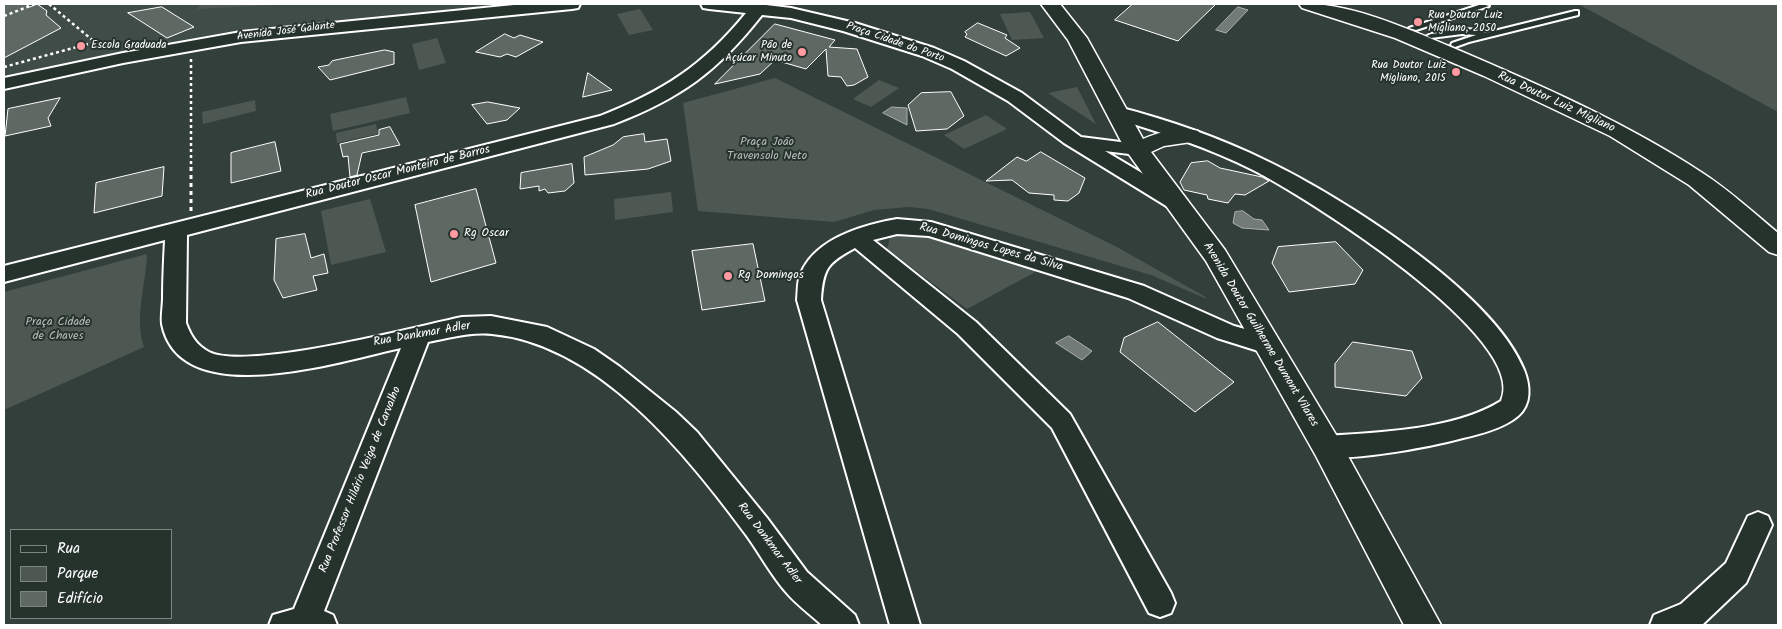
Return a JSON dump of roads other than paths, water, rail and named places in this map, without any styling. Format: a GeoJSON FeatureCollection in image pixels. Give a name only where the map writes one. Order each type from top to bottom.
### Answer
{"type":"FeatureCollection","features":[{"type":"Feature","properties":{"kind":"main road","name":"Avenida Doutor Guilherme Dumont Vilares"},"geometry":{"type":"LineString","coordinates":[[1050,4],[1076,38],[1137,149],[1216,256],[1327,447],[1423,625]]}},
{"type":"Feature","properties":{"kind":"main road","name":"Rua Doutor Luiz Migliano"},"geometry":{"type":"LineString","coordinates":[[1309,4],[1402,34],[1618,131],[1697,180],[1778,246]]}},
{"type":"Feature","properties":{"kind":"main road","name":"Rua Doutor Luiz Migliano"},"geometry":{"type":"LineString","coordinates":[[1337,4],[1422,32],[1507,66],[1651,135],[1715,174],[1778,225]]}},
{"type":"Feature","properties":{"kind":"main road"},"geometry":{"type":"LineString","coordinates":[[1137,149],[1160,140],[1190,136]]}},
{"type":"Feature","properties":{"kind":"street","name":"Avenida José Galante"},"geometry":{"type":"LineString","coordinates":[[4,84],[116,60],[276,33],[572,4]]}},
{"type":"Feature","properties":{"kind":"street"},"geometry":{"type":"LineString","coordinates":[[709,4],[758,9]]}},
{"type":"Feature","properties":{"kind":"street","name":"Praça Cidade do Porto"},"geometry":{"type":"LineString","coordinates":[[758,9],[849,27],[928,52],[958,65],[1015,97],[1071,139],[1175,202]]}},
{"type":"Feature","properties":{"kind":"street","name":"Rua Doutor Oscar Monteiro de Barros"},"geometry":{"type":"LineString","coordinates":[[4,274],[606,120],[635,110],[683,86],[727,47],[758,9]]}},
{"type":"Feature","properties":{"kind":"street"},"geometry":{"type":"LineString","coordinates":[[1118,113],[1190,136],[1232,152],[1280,175],[1386,242],[1408,259],[1488,331],[1510,364],[1516,386],[1516,394],[1511,407],[1497,416],[1473,425],[1433,433],[1376,443],[1327,447]]}},
{"type":"Feature","properties":{"kind":"street","name":"Praça Cidade do Porto"},"geometry":{"type":"LineString","coordinates":[[1071,139],[1113,147],[1137,149]]}},
{"type":"Feature","properties":{"kind":"street","name":"Rua Domingos Lopes da Silva"},"geometry":{"type":"LineString","coordinates":[[904,625],[809,300],[811,275],[827,253],[857,238],[893,227],[910,226],[931,229],[1136,292],[1226,332],[1268,345]]}},
{"type":"Feature","properties":{"kind":"street","name":"Rua Dankmar Adler"},"geometry":{"type":"LineString","coordinates":[[184,228],[174,323],[177,337],[186,349],[202,359],[224,365],[250,367],[279,364],[462,326],[491,325],[520,329],[559,342],[598,365],[667,418],[688,440],[757,527],[796,582],[844,625]]}},
{"type":"Feature","properties":{"kind":"street"},"geometry":{"type":"LineString","coordinates":[[857,238],[967,328],[1061,421],[1160,603]]}},
{"type":"Feature","properties":{"kind":"street","name":"Rua Professor Hilário Veiga de Carvalho"},"geometry":{"type":"LineString","coordinates":[[304,624],[419,334]]}},
{"type":"Feature","properties":{"kind":"street"},"geometry":{"type":"LineString","coordinates":[[1665,625],[1692,614],[1736,573],[1758,524]]}},
{"type":"Feature","properties":{"kind":"lane"},"geometry":{"type":"LineString","coordinates":[[1422,32],[1485,6]]}},
{"type":"Feature","properties":{"kind":"lane"},"geometry":{"type":"LineString","coordinates":[[1455,45],[1575,13]]}},
{"type":"Feature","properties":{"kind":"lane"},"geometry":{"type":"LineString","coordinates":[[1422,32],[1491,34]]}},
{"type":"Feature","properties":{"kind":"place","name":"Rua Doutor Luiz Migliano, 2050"},"geometry":{"type":"Point","coordinates":[1418,22]}},
{"type":"Feature","properties":{"kind":"place","name":"Escola Graduada"},"geometry":{"type":"Point","coordinates":[81,46]}},
{"type":"Feature","properties":{"kind":"place","name":"Pão de Açúcar Minuto"},"geometry":{"type":"Point","coordinates":[802,52]}},
{"type":"Feature","properties":{"kind":"place","name":"Rua Doutor Luiz Migliano, 2015"},"geometry":{"type":"Point","coordinates":[1456,72]}},
{"type":"Feature","properties":{"kind":"place","name":"Rg Oscar"},"geometry":{"type":"Point","coordinates":[454,234]}},
{"type":"Feature","properties":{"kind":"place","name":"Rg Domingos"},"geometry":{"type":"Point","coordinates":[728,276]}},
{"type":"Feature","properties":{"kind":"park label","name":"Praça João Travensolo Neto"},"geometry":{"type":"Point","coordinates":[767,150]}},
{"type":"Feature","properties":{"kind":"park label","name":"Praça Cidade de Chaves"},"geometry":{"type":"Point","coordinates":[58,330]}}]}
